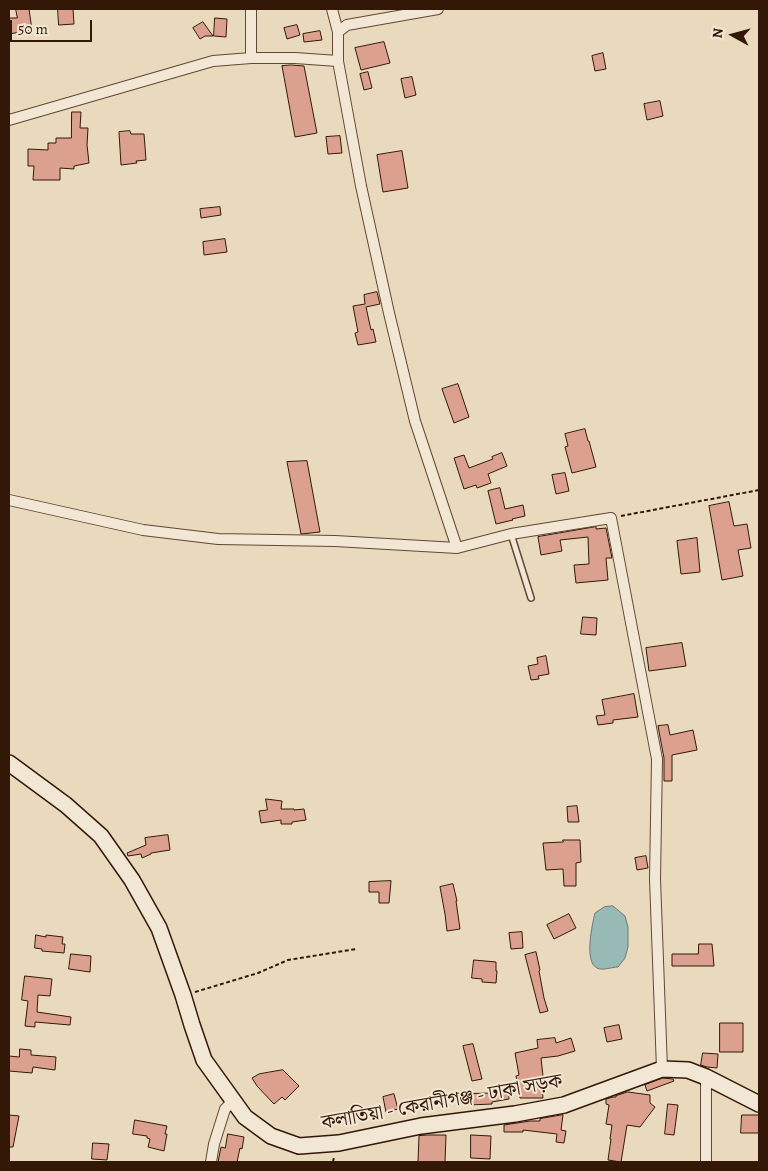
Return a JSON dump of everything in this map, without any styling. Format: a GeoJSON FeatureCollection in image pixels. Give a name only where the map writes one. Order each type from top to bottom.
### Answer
{"type":"FeatureCollection","features":[{"type":"Feature","properties":{"kind":"main road","name":"কলাতিয়া - কেরানীগঞ্জ - ঢাকা সড়ক"},"geometry":{"type":"LineString","coordinates":[[9,763],[66,805],[101,836],[132,880],[159,928],[184,995],[204,1060],[245,1117],[271,1136],[299,1146],[339,1143],[421,1126],[515,1114],[564,1105],[662,1069],[688,1070],[759,1104]]}},
{"type":"Feature","properties":{"kind":"street"},"geometry":{"type":"LineString","coordinates":[[251,9],[251,58]]}},
{"type":"Feature","properties":{"kind":"street"},"geometry":{"type":"LineString","coordinates":[[332,9],[338,32],[338,61],[363,195],[389,313],[415,422],[457,548]]}},
{"type":"Feature","properties":{"kind":"street"},"geometry":{"type":"LineString","coordinates":[[338,32],[347,25],[438,9]]}},
{"type":"Feature","properties":{"kind":"street"},"geometry":{"type":"LineString","coordinates":[[9,120],[213,61],[251,58],[295,58],[338,61]]}},
{"type":"Feature","properties":{"kind":"street"},"geometry":{"type":"LineString","coordinates":[[9,500],[143,530],[208,538],[335,541],[457,548],[511,534],[611,518],[657,759],[654,879],[662,1069]]}},
{"type":"Feature","properties":{"kind":"street"},"geometry":{"type":"LineString","coordinates":[[706,1078],[706,1162]]}},
{"type":"Feature","properties":{"kind":"street"},"geometry":{"type":"LineString","coordinates":[[211,1162],[214,1144],[225,1109],[232,1100]]}},
{"type":"Feature","properties":{"kind":"lane"},"geometry":{"type":"LineString","coordinates":[[511,534],[531,598]]}},
{"type":"Feature","properties":{"kind":"path"},"geometry":{"type":"LineString","coordinates":[[611,518],[759,490]]}},
{"type":"Feature","properties":{"kind":"path"},"geometry":{"type":"LineString","coordinates":[[184,995],[258,973],[288,960],[356,949]]}},
{"type":"Feature","properties":{"kind":"water"},"geometry":{"type":"Polygon","coordinates":[[[613,906],[625,916],[628,927],[628,947],[625,958],[618,967],[599,969],[593,964],[590,951],[595,913],[604,907],[613,906]]]}},
{"type":"Feature","properties":{"kind":"building"},"geometry":{"type":"Polygon","coordinates":[[[16,9],[29,9],[32,30],[9,34],[9,18],[17,18],[16,9]]]}},
{"type":"Feature","properties":{"kind":"building"},"geometry":{"type":"Polygon","coordinates":[[[58,9],[73,9],[74,24],[59,25],[58,9]]]}},
{"type":"Feature","properties":{"kind":"building"},"geometry":{"type":"Polygon","coordinates":[[[215,18],[227,19],[226,37],[214,36],[215,18]]]}},
{"type":"Feature","properties":{"kind":"building"},"geometry":{"type":"Polygon","coordinates":[[[203,22],[213,36],[205,36],[200,39],[193,28],[203,22]]]}},
{"type":"Feature","properties":{"kind":"building"},"geometry":{"type":"Polygon","coordinates":[[[297,25],[300,35],[287,39],[284,28],[297,25]]]}},
{"type":"Feature","properties":{"kind":"building"},"geometry":{"type":"Polygon","coordinates":[[[320,31],[322,40],[304,42],[303,34],[320,31]]]}},
{"type":"Feature","properties":{"kind":"building"},"geometry":{"type":"Polygon","coordinates":[[[384,42],[390,63],[361,70],[355,48],[384,42]]]}},
{"type":"Feature","properties":{"kind":"building"},"geometry":{"type":"Polygon","coordinates":[[[603,53],[606,69],[595,71],[592,56],[603,53]]]}},
{"type":"Feature","properties":{"kind":"building"},"geometry":{"type":"Polygon","coordinates":[[[282,66],[304,66],[317,133],[295,137],[282,66]]]}},
{"type":"Feature","properties":{"kind":"building"},"geometry":{"type":"Polygon","coordinates":[[[368,72],[372,88],[364,90],[360,74],[368,72]]]}},
{"type":"Feature","properties":{"kind":"building"},"geometry":{"type":"Polygon","coordinates":[[[412,77],[416,95],[405,98],[401,79],[412,77]]]}},
{"type":"Feature","properties":{"kind":"building"},"geometry":{"type":"Polygon","coordinates":[[[660,101],[663,116],[647,120],[644,104],[660,101]]]}},
{"type":"Feature","properties":{"kind":"building"},"geometry":{"type":"Polygon","coordinates":[[[72,112],[81,112],[80,128],[88,128],[89,163],[74,166],[74,169],[60,168],[60,180],[33,180],[34,166],[28,166],[28,149],[48,150],[48,143],[56,143],[56,138],[71,138],[72,112]]]}},
{"type":"Feature","properties":{"kind":"building"},"geometry":{"type":"Polygon","coordinates":[[[130,131],[131,134],[144,134],[146,160],[121,165],[119,132],[130,131]]]}},
{"type":"Feature","properties":{"kind":"building"},"geometry":{"type":"Polygon","coordinates":[[[340,136],[342,153],[328,154],[326,137],[340,136]]]}},
{"type":"Feature","properties":{"kind":"building"},"geometry":{"type":"Polygon","coordinates":[[[402,151],[408,188],[383,192],[377,155],[402,151]]]}},
{"type":"Feature","properties":{"kind":"building"},"geometry":{"type":"Polygon","coordinates":[[[220,207],[221,215],[201,218],[200,209],[220,207]]]}},
{"type":"Feature","properties":{"kind":"building"},"geometry":{"type":"Polygon","coordinates":[[[225,239],[227,252],[204,255],[203,242],[225,239]]]}},
{"type":"Feature","properties":{"kind":"building"},"geometry":{"type":"Polygon","coordinates":[[[377,292],[380,304],[366,307],[371,330],[373,329],[376,342],[358,345],[355,333],[358,332],[353,306],[365,304],[364,295],[377,292]]]}},
{"type":"Feature","properties":{"kind":"building"},"geometry":{"type":"Polygon","coordinates":[[[458,384],[469,417],[454,423],[442,389],[458,384]]]}},
{"type":"Feature","properties":{"kind":"building"},"geometry":{"type":"Polygon","coordinates":[[[585,429],[596,467],[572,473],[565,447],[568,446],[565,434],[585,429]]]}},
{"type":"Feature","properties":{"kind":"building"},"geometry":{"type":"Polygon","coordinates":[[[502,453],[507,466],[488,474],[491,483],[477,488],[476,485],[464,489],[454,458],[464,455],[469,468],[493,459],[492,457],[502,453]]]}},
{"type":"Feature","properties":{"kind":"building"},"geometry":{"type":"Polygon","coordinates":[[[307,461],[320,532],[301,534],[287,462],[307,461]]]}},
{"type":"Feature","properties":{"kind":"building"},"geometry":{"type":"Polygon","coordinates":[[[565,473],[569,491],[556,494],[552,475],[565,473]]]}},
{"type":"Feature","properties":{"kind":"building"},"geometry":{"type":"Polygon","coordinates":[[[500,488],[505,509],[523,505],[525,516],[496,524],[488,491],[500,488]]]}},
{"type":"Feature","properties":{"kind":"building"},"geometry":{"type":"Polygon","coordinates":[[[729,502],[734,526],[747,524],[751,548],[738,550],[743,576],[722,580],[709,506],[729,502]]]}},
{"type":"Feature","properties":{"kind":"building"},"geometry":{"type":"Polygon","coordinates":[[[596,527],[596,529],[606,528],[612,558],[606,558],[608,580],[576,583],[574,565],[589,564],[588,537],[560,540],[562,551],[541,555],[538,537],[596,527]]]}},
{"type":"Feature","properties":{"kind":"building"},"geometry":{"type":"Polygon","coordinates":[[[697,538],[700,572],[681,574],[677,541],[697,538]]]}},
{"type":"Feature","properties":{"kind":"building"},"geometry":{"type":"Polygon","coordinates":[[[583,617],[597,618],[596,635],[581,634],[583,617]]]}},
{"type":"Feature","properties":{"kind":"building"},"geometry":{"type":"Polygon","coordinates":[[[682,643],[686,666],[649,671],[646,648],[682,643]]]}},
{"type":"Feature","properties":{"kind":"building"},"geometry":{"type":"Polygon","coordinates":[[[546,656],[549,674],[538,676],[539,679],[531,680],[528,666],[538,664],[537,658],[546,656]]]}},
{"type":"Feature","properties":{"kind":"building"},"geometry":{"type":"Polygon","coordinates":[[[634,694],[638,717],[613,720],[613,723],[598,725],[596,716],[605,715],[602,700],[634,694]]]}},
{"type":"Feature","properties":{"kind":"building"},"geometry":{"type":"Polygon","coordinates":[[[668,725],[670,735],[693,730],[697,750],[672,755],[672,781],[664,781],[664,758],[658,726],[668,725]]]}},
{"type":"Feature","properties":{"kind":"building"},"geometry":{"type":"Polygon","coordinates":[[[266,799],[282,801],[281,809],[304,809],[306,820],[292,822],[292,824],[281,824],[281,820],[261,823],[259,811],[267,810],[266,799]]]}},
{"type":"Feature","properties":{"kind":"building"},"geometry":{"type":"Polygon","coordinates":[[[577,806],[579,822],[568,822],[567,807],[577,806]]]}},
{"type":"Feature","properties":{"kind":"building"},"geometry":{"type":"Polygon","coordinates":[[[168,835],[170,850],[151,853],[142,858],[141,854],[128,856],[127,853],[146,845],[145,838],[168,835]]]}},
{"type":"Feature","properties":{"kind":"building"},"geometry":{"type":"Polygon","coordinates":[[[563,840],[580,840],[581,862],[576,863],[576,886],[564,886],[563,869],[546,870],[543,843],[563,842],[563,840]]]}},
{"type":"Feature","properties":{"kind":"building"},"geometry":{"type":"Polygon","coordinates":[[[646,856],[648,868],[637,870],[635,858],[646,856]]]}},
{"type":"Feature","properties":{"kind":"building"},"geometry":{"type":"Polygon","coordinates":[[[391,881],[389,903],[379,903],[379,892],[369,892],[369,882],[391,881]]]}},
{"type":"Feature","properties":{"kind":"building"},"geometry":{"type":"Polygon","coordinates":[[[453,884],[460,929],[447,931],[440,887],[453,884]]]}},
{"type":"Feature","properties":{"kind":"building"},"geometry":{"type":"Polygon","coordinates":[[[569,914],[576,928],[554,939],[547,925],[569,914]]]}},
{"type":"Feature","properties":{"kind":"building"},"geometry":{"type":"Polygon","coordinates":[[[522,932],[523,948],[511,949],[509,933],[522,932]]]}},
{"type":"Feature","properties":{"kind":"building"},"geometry":{"type":"Polygon","coordinates":[[[36,935],[63,937],[62,944],[65,944],[64,953],[42,951],[42,949],[35,948],[36,935]]]}},
{"type":"Feature","properties":{"kind":"building"},"geometry":{"type":"Polygon","coordinates":[[[699,944],[712,944],[714,966],[672,966],[672,954],[698,954],[699,944]]]}},
{"type":"Feature","properties":{"kind":"building"},"geometry":{"type":"Polygon","coordinates":[[[536,952],[548,1011],[540,1013],[525,955],[536,952]]]}},
{"type":"Feature","properties":{"kind":"building"},"geometry":{"type":"Polygon","coordinates":[[[71,954],[91,956],[90,972],[69,969],[71,954]]]}},
{"type":"Feature","properties":{"kind":"building"},"geometry":{"type":"Polygon","coordinates":[[[474,960],[496,962],[496,983],[482,982],[482,979],[472,978],[474,960]]]}},
{"type":"Feature","properties":{"kind":"building"},"geometry":{"type":"Polygon","coordinates":[[[25,976],[52,979],[50,996],[38,995],[37,1012],[71,1017],[70,1025],[35,1022],[35,1027],[25,1026],[28,1001],[22,1000],[25,976]]]}},
{"type":"Feature","properties":{"kind":"building"},"geometry":{"type":"Polygon","coordinates":[[[720,1023],[743,1023],[743,1052],[720,1052],[720,1023]]]}},
{"type":"Feature","properties":{"kind":"building"},"geometry":{"type":"Polygon","coordinates":[[[619,1025],[622,1039],[607,1042],[604,1028],[619,1025]]]}},
{"type":"Feature","properties":{"kind":"building"},"geometry":{"type":"Polygon","coordinates":[[[555,1038],[556,1043],[571,1038],[575,1051],[541,1058],[544,1085],[542,1085],[543,1098],[520,1098],[516,1076],[519,1075],[515,1053],[538,1048],[537,1040],[555,1038]]]}},
{"type":"Feature","properties":{"kind":"building"},"geometry":{"type":"Polygon","coordinates":[[[473,1044],[482,1079],[472,1081],[463,1046],[473,1044]]]}},
{"type":"Feature","properties":{"kind":"building"},"geometry":{"type":"Polygon","coordinates":[[[20,1049],[31,1050],[31,1055],[56,1057],[55,1070],[33,1067],[32,1073],[9,1071],[9,1056],[19,1057],[20,1049]]]}},
{"type":"Feature","properties":{"kind":"building"},"geometry":{"type":"Polygon","coordinates":[[[703,1053],[718,1054],[717,1068],[701,1065],[703,1053]]]}},
{"type":"Feature","properties":{"kind":"building"},"geometry":{"type":"Polygon","coordinates":[[[283,1070],[299,1086],[285,1100],[282,1097],[274,1104],[252,1078],[259,1074],[283,1070]]]}},
{"type":"Feature","properties":{"kind":"building"},"geometry":{"type":"Polygon","coordinates":[[[663,1078],[673,1079],[674,1081],[647,1091],[645,1085],[663,1078]]]}},
{"type":"Feature","properties":{"kind":"building"},"geometry":{"type":"Polygon","coordinates":[[[628,1092],[650,1095],[650,1103],[655,1107],[640,1127],[627,1125],[621,1162],[608,1160],[612,1125],[606,1124],[609,1105],[606,1104],[606,1099],[628,1092]]]}},
{"type":"Feature","properties":{"kind":"building"},"geometry":{"type":"Polygon","coordinates":[[[509,1093],[509,1099],[492,1102],[492,1104],[469,1105],[468,1094],[509,1093]]]}},
{"type":"Feature","properties":{"kind":"building"},"geometry":{"type":"Polygon","coordinates":[[[394,1094],[398,1109],[386,1112],[383,1097],[394,1094]]]}},
{"type":"Feature","properties":{"kind":"building"},"geometry":{"type":"Polygon","coordinates":[[[668,1104],[678,1105],[674,1135],[665,1134],[668,1104]]]}},
{"type":"Feature","properties":{"kind":"building"},"geometry":{"type":"Polygon","coordinates":[[[9,1115],[19,1116],[13,1147],[9,1147],[9,1115]]]}},
{"type":"Feature","properties":{"kind":"building"},"geometry":{"type":"Polygon","coordinates":[[[563,1115],[561,1130],[566,1131],[564,1143],[556,1142],[557,1134],[523,1130],[523,1132],[504,1132],[504,1125],[540,1121],[540,1119],[563,1115]]]}},
{"type":"Feature","properties":{"kind":"building"},"geometry":{"type":"Polygon","coordinates":[[[742,1115],[759,1115],[759,1133],[741,1133],[742,1115]]]}},
{"type":"Feature","properties":{"kind":"building"},"geometry":{"type":"Polygon","coordinates":[[[135,1120],[167,1126],[164,1151],[148,1147],[150,1139],[147,1136],[133,1134],[135,1120]]]}},
{"type":"Feature","properties":{"kind":"building"},"geometry":{"type":"Polygon","coordinates":[[[228,1134],[244,1137],[242,1149],[240,1148],[237,1162],[218,1162],[221,1147],[225,1148],[228,1134]]]}},
{"type":"Feature","properties":{"kind":"building"},"geometry":{"type":"Polygon","coordinates":[[[446,1135],[445,1162],[418,1162],[419,1136],[446,1135]]]}},
{"type":"Feature","properties":{"kind":"building"},"geometry":{"type":"Polygon","coordinates":[[[471,1135],[491,1136],[490,1159],[471,1158],[471,1135]]]}},
{"type":"Feature","properties":{"kind":"building"},"geometry":{"type":"Polygon","coordinates":[[[93,1143],[109,1144],[107,1160],[92,1159],[93,1143]]]}}]}
